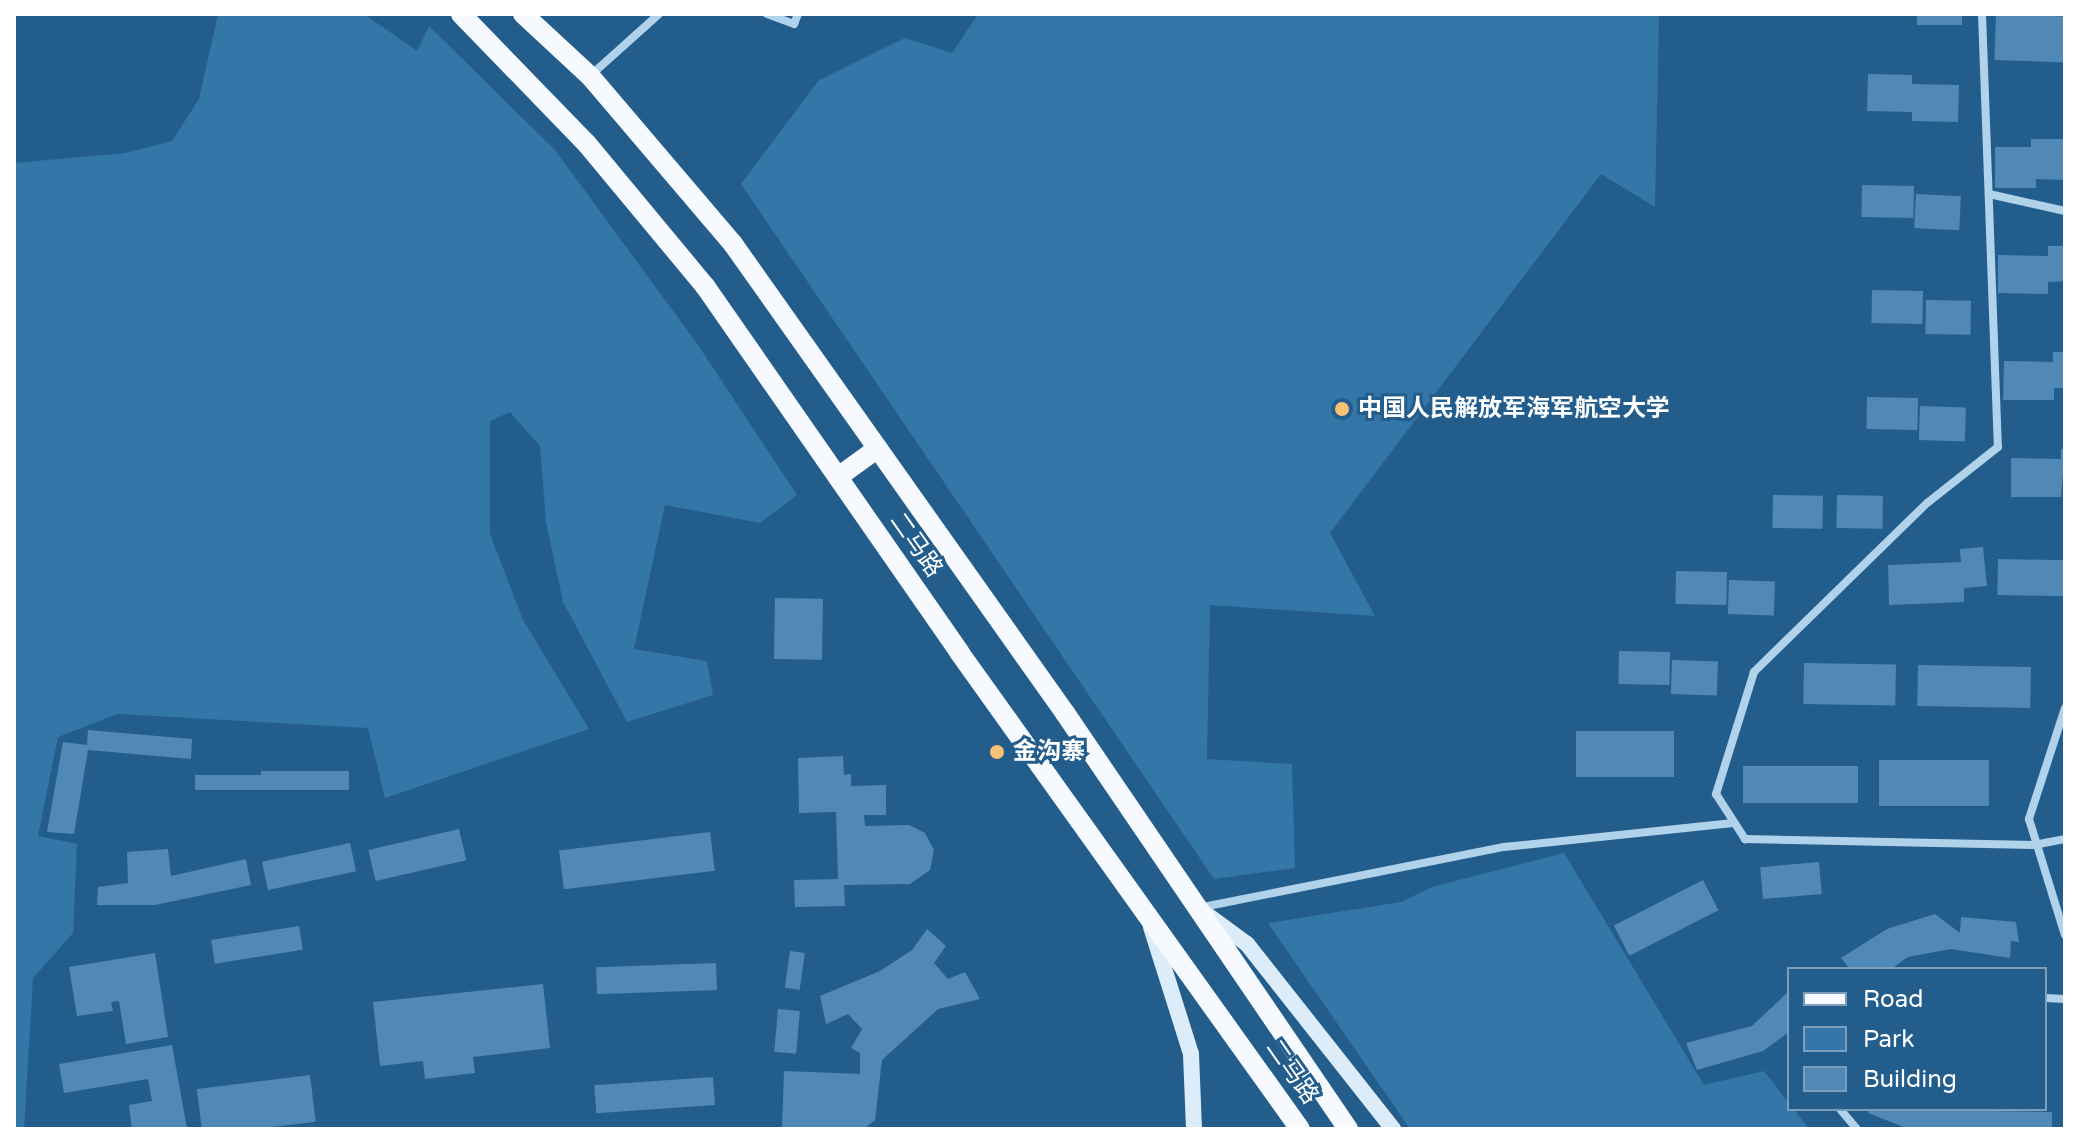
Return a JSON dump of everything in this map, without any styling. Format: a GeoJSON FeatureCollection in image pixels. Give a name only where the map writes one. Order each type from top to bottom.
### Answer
{"type":"FeatureCollection","features":[{"type":"Feature","properties":{"kind":"main road","name":"二马路"},"geometry":{"type":"LineString","coordinates":[[461,14],[587,144],[705,286],[1300,1129]]}},
{"type":"Feature","properties":{"kind":"main road","name":"二马路"},"geometry":{"type":"LineString","coordinates":[[523,14],[590,76],[733,244],[878,448],[1348,1129]]}},
{"type":"Feature","properties":{"kind":"main road"},"geometry":{"type":"LineString","coordinates":[[838,477],[878,448]]}},
{"type":"Feature","properties":{"kind":"main road"},"geometry":{"type":"LineString","coordinates":[[1145,906],[1191,1054],[1194,1129]]}},
{"type":"Feature","properties":{"kind":"main road"},"geometry":{"type":"LineString","coordinates":[[1197,908],[1247,944],[1393,1129]]}},
{"type":"Feature","properties":{"kind":"street"},"geometry":{"type":"LineString","coordinates":[[590,76],[659,14]]}},
{"type":"Feature","properties":{"kind":"street"},"geometry":{"type":"LineString","coordinates":[[767,14],[794,24],[798,14]]}},
{"type":"Feature","properties":{"kind":"street"},"geometry":{"type":"LineString","coordinates":[[1982,14],[1998,447],[1927,503],[1754,672],[1716,794],[1731,823],[1745,839],[2034,845],[2065,839]]}},
{"type":"Feature","properties":{"kind":"street"},"geometry":{"type":"LineString","coordinates":[[1989,194],[2065,211]]}},
{"type":"Feature","properties":{"kind":"street"},"geometry":{"type":"LineString","coordinates":[[2065,708],[2029,819],[2034,845],[2065,935]]}},
{"type":"Feature","properties":{"kind":"street"},"geometry":{"type":"LineString","coordinates":[[1197,908],[1504,847],[1731,823]]}},
{"type":"Feature","properties":{"kind":"street"},"geometry":{"type":"LineString","coordinates":[[1842,1111],[1857,1129]]}},
{"type":"Feature","properties":{"kind":"green space"},"geometry":{"type":"Polygon","coordinates":[[[218,14],[364,14],[417,51],[429,26],[555,150],[698,345],[797,495],[760,523],[665,505],[634,649],[707,661],[713,695],[627,722],[563,602],[546,522],[540,446],[510,412],[490,421],[490,534],[523,620],[589,729],[385,798],[368,728],[117,714],[58,737],[38,836],[77,844],[73,933],[33,978],[24,1129],[14,1129],[14,163],[125,153],[172,141],[199,99],[218,14]]]}},
{"type":"Feature","properties":{"kind":"green space","name":"中国人民解放军海军航空大学"},"geometry":{"type":"Polygon","coordinates":[[[978,14],[1659,14],[1655,207],[1601,174],[1330,533],[1375,616],[1210,605],[1207,759],[1292,764],[1295,868],[1214,879],[741,184],[819,80],[905,38],[952,53],[978,14]]]}},
{"type":"Feature","properties":{"kind":"green space"},"geometry":{"type":"Polygon","coordinates":[[[1564,853],[1704,1085],[1764,1071],[1787,1101],[1787,1111],[1795,1111],[1809,1129],[1410,1129],[1268,923],[1401,902],[1432,887],[1564,853]]]}},
{"type":"Feature","properties":{"kind":"building"},"geometry":{"type":"Polygon","coordinates":[[[1917,14],[1962,14],[1962,25],[1917,25],[1917,14]]]}},
{"type":"Feature","properties":{"kind":"building"},"geometry":{"type":"Polygon","coordinates":[[[1996,14],[2065,16],[2063,62],[1994,60],[1996,14]]]}},
{"type":"Feature","properties":{"kind":"building"},"geometry":{"type":"Polygon","coordinates":[[[1868,74],[1912,75],[1912,84],[1959,85],[1958,122],[1912,121],[1912,112],[1867,111],[1868,74]]]}},
{"type":"Feature","properties":{"kind":"building"},"geometry":{"type":"Polygon","coordinates":[[[2031,139],[2065,139],[2065,180],[2036,179],[2036,188],[1995,188],[1995,147],[2031,147],[2031,139]]]}},
{"type":"Feature","properties":{"kind":"building"},"geometry":{"type":"Polygon","coordinates":[[[1862,185],[1914,186],[1913,218],[1861,217],[1862,185]]]}},
{"type":"Feature","properties":{"kind":"building"},"geometry":{"type":"Polygon","coordinates":[[[1916,194],[1961,196],[1959,230],[1914,228],[1916,194]]]}},
{"type":"Feature","properties":{"kind":"building"},"geometry":{"type":"Polygon","coordinates":[[[2048,246],[2065,246],[2065,281],[2048,282],[2048,294],[1998,293],[1998,255],[2048,256],[2048,246]]]}},
{"type":"Feature","properties":{"kind":"building"},"geometry":{"type":"Polygon","coordinates":[[[1872,290],[1923,291],[1922,324],[1871,323],[1872,290]]]}},
{"type":"Feature","properties":{"kind":"building"},"geometry":{"type":"Polygon","coordinates":[[[1926,300],[1971,301],[1970,335],[1925,334],[1926,300]]]}},
{"type":"Feature","properties":{"kind":"building"},"geometry":{"type":"Polygon","coordinates":[[[2053,352],[2065,352],[2065,388],[2054,388],[2054,400],[2003,400],[2004,361],[2053,362],[2053,352]]]}},
{"type":"Feature","properties":{"kind":"building"},"geometry":{"type":"Polygon","coordinates":[[[1867,397],[1918,398],[1917,430],[1866,429],[1867,397]]]}},
{"type":"Feature","properties":{"kind":"building"},"geometry":{"type":"Polygon","coordinates":[[[1920,406],[1966,408],[1965,442],[1919,440],[1920,406]]]}},
{"type":"Feature","properties":{"kind":"building"},"geometry":{"type":"Polygon","coordinates":[[[2061,449],[2065,449],[2061,497],[2011,497],[2011,458],[2061,459],[2061,449]]]}},
{"type":"Feature","properties":{"kind":"building"},"geometry":{"type":"Polygon","coordinates":[[[1773,495],[1823,496],[1822,529],[1772,528],[1773,495]]]}},
{"type":"Feature","properties":{"kind":"building"},"geometry":{"type":"Polygon","coordinates":[[[1837,495],[1883,496],[1882,529],[1836,528],[1837,495]]]}},
{"type":"Feature","properties":{"kind":"building"},"geometry":{"type":"Polygon","coordinates":[[[1983,547],[1987,586],[1964,588],[1964,602],[1889,605],[1888,565],[1961,562],[1960,549],[1983,547]]]}},
{"type":"Feature","properties":{"kind":"building"},"geometry":{"type":"Polygon","coordinates":[[[1998,559],[2065,560],[2064,596],[1997,595],[1998,559]]]}},
{"type":"Feature","properties":{"kind":"building"},"geometry":{"type":"Polygon","coordinates":[[[1676,571],[1727,572],[1726,605],[1675,604],[1676,571]]]}},
{"type":"Feature","properties":{"kind":"building"},"geometry":{"type":"Polygon","coordinates":[[[1729,580],[1775,582],[1774,616],[1728,614],[1729,580]]]}},
{"type":"Feature","properties":{"kind":"building"},"geometry":{"type":"Polygon","coordinates":[[[775,598],[823,599],[822,660],[774,659],[775,598]]]}},
{"type":"Feature","properties":{"kind":"building"},"geometry":{"type":"Polygon","coordinates":[[[1619,651],[1670,652],[1669,685],[1618,684],[1619,651]]]}},
{"type":"Feature","properties":{"kind":"building"},"geometry":{"type":"Polygon","coordinates":[[[1672,660],[1718,662],[1717,696],[1671,694],[1672,660]]]}},
{"type":"Feature","properties":{"kind":"building"},"geometry":{"type":"Polygon","coordinates":[[[1804,663],[1896,665],[1895,706],[1803,704],[1804,663]]]}},
{"type":"Feature","properties":{"kind":"building"},"geometry":{"type":"Polygon","coordinates":[[[1918,665],[2031,667],[2030,708],[1917,706],[1918,665]]]}},
{"type":"Feature","properties":{"kind":"building"},"geometry":{"type":"Polygon","coordinates":[[[88,730],[192,739],[191,759],[88,750],[74,834],[47,832],[63,742],[87,745],[88,730]]]}},
{"type":"Feature","properties":{"kind":"building"},"geometry":{"type":"Polygon","coordinates":[[[1576,731],[1674,731],[1674,777],[1576,777],[1576,731]]]}},
{"type":"Feature","properties":{"kind":"building"},"geometry":{"type":"Polygon","coordinates":[[[843,756],[844,775],[851,774],[851,786],[886,785],[886,815],[864,815],[865,826],[909,825],[925,833],[934,850],[930,870],[910,884],[844,885],[845,906],[795,907],[794,880],[838,879],[836,812],[799,813],[798,758],[843,756]]]}},
{"type":"Feature","properties":{"kind":"building"},"geometry":{"type":"Polygon","coordinates":[[[1879,760],[1989,760],[1989,806],[1879,806],[1879,760]]]}},
{"type":"Feature","properties":{"kind":"building"},"geometry":{"type":"Polygon","coordinates":[[[1743,766],[1858,766],[1858,803],[1743,803],[1743,766]]]}},
{"type":"Feature","properties":{"kind":"building"},"geometry":{"type":"Polygon","coordinates":[[[261,771],[349,771],[349,790],[195,790],[195,775],[261,775],[261,771]]]}},
{"type":"Feature","properties":{"kind":"building"},"geometry":{"type":"Polygon","coordinates":[[[459,829],[466,860],[376,881],[368,850],[459,829]]]}},
{"type":"Feature","properties":{"kind":"building"},"geometry":{"type":"Polygon","coordinates":[[[710,832],[715,871],[564,889],[559,851],[710,832]]]}},
{"type":"Feature","properties":{"kind":"building"},"geometry":{"type":"Polygon","coordinates":[[[350,843],[356,871],[268,890],[262,862],[350,843]]]}},
{"type":"Feature","properties":{"kind":"building"},"geometry":{"type":"Polygon","coordinates":[[[168,849],[171,876],[246,859],[251,885],[155,905],[97,905],[98,887],[128,883],[127,852],[168,849]]]}},
{"type":"Feature","properties":{"kind":"building"},"geometry":{"type":"Polygon","coordinates":[[[1819,862],[1822,894],[1763,899],[1760,867],[1819,862]]]}},
{"type":"Feature","properties":{"kind":"building"},"geometry":{"type":"Polygon","coordinates":[[[1703,880],[1718,910],[1629,956],[1614,925],[1703,880]]]}},
{"type":"Feature","properties":{"kind":"building"},"geometry":{"type":"Polygon","coordinates":[[[1935,914],[1960,933],[1961,917],[2016,922],[2019,942],[2011,941],[2010,958],[1951,949],[1908,957],[1894,967],[1848,967],[1841,958],[1887,929],[1935,914]]]}},
{"type":"Feature","properties":{"kind":"building"},"geometry":{"type":"Polygon","coordinates":[[[299,926],[303,950],[215,964],[211,940],[299,926]]]}},
{"type":"Feature","properties":{"kind":"building"},"geometry":{"type":"Polygon","coordinates":[[[927,929],[946,946],[934,963],[948,979],[965,972],[980,999],[938,1009],[882,1060],[875,1120],[865,1128],[782,1127],[784,1071],[860,1074],[860,1053],[851,1048],[862,1029],[848,1014],[826,1024],[820,996],[880,971],[912,950],[927,929]]]}},
{"type":"Feature","properties":{"kind":"building"},"geometry":{"type":"Polygon","coordinates":[[[790,951],[805,953],[800,990],[785,988],[790,951]]]}},
{"type":"Feature","properties":{"kind":"building"},"geometry":{"type":"Polygon","coordinates":[[[155,953],[168,1037],[126,1044],[119,1001],[111,1002],[113,1011],[77,1016],[69,967],[155,953]]]}},
{"type":"Feature","properties":{"kind":"building"},"geometry":{"type":"Polygon","coordinates":[[[716,963],[717,990],[597,994],[596,967],[716,963]]]}},
{"type":"Feature","properties":{"kind":"building"},"geometry":{"type":"Polygon","coordinates":[[[543,984],[550,1048],[473,1057],[475,1073],[425,1079],[423,1061],[380,1066],[373,1002],[543,984]]]}},
{"type":"Feature","properties":{"kind":"building"},"geometry":{"type":"Polygon","coordinates":[[[1787,993],[1787,1033],[1763,1051],[1697,1070],[1686,1043],[1752,1026],[1787,993]]]}},
{"type":"Feature","properties":{"kind":"building"},"geometry":{"type":"Polygon","coordinates":[[[778,1009],[800,1011],[796,1054],[774,1052],[778,1009]]]}},
{"type":"Feature","properties":{"kind":"building"},"geometry":{"type":"Polygon","coordinates":[[[172,1045],[187,1129],[132,1129],[129,1105],[152,1101],[148,1079],[64,1093],[59,1064],[172,1045]]]}},
{"type":"Feature","properties":{"kind":"building"},"geometry":{"type":"Polygon","coordinates":[[[310,1075],[316,1122],[256,1129],[202,1129],[197,1089],[310,1075]]]}},
{"type":"Feature","properties":{"kind":"building"},"geometry":{"type":"Polygon","coordinates":[[[713,1077],[715,1105],[596,1113],[594,1085],[713,1077]]]}},
{"type":"Feature","properties":{"kind":"building"},"geometry":{"type":"Polygon","coordinates":[[[2052,1112],[2052,1129],[1909,1129],[1868,1113],[2052,1112]]]}},
{"type":"Feature","properties":{"kind":"place","name":"中国人民解放军海军航空大学"},"geometry":{"type":"Point","coordinates":[1342,409]}},
{"type":"Feature","properties":{"kind":"place","name":"金沟寨"},"geometry":{"type":"Point","coordinates":[997,752]}}]}
